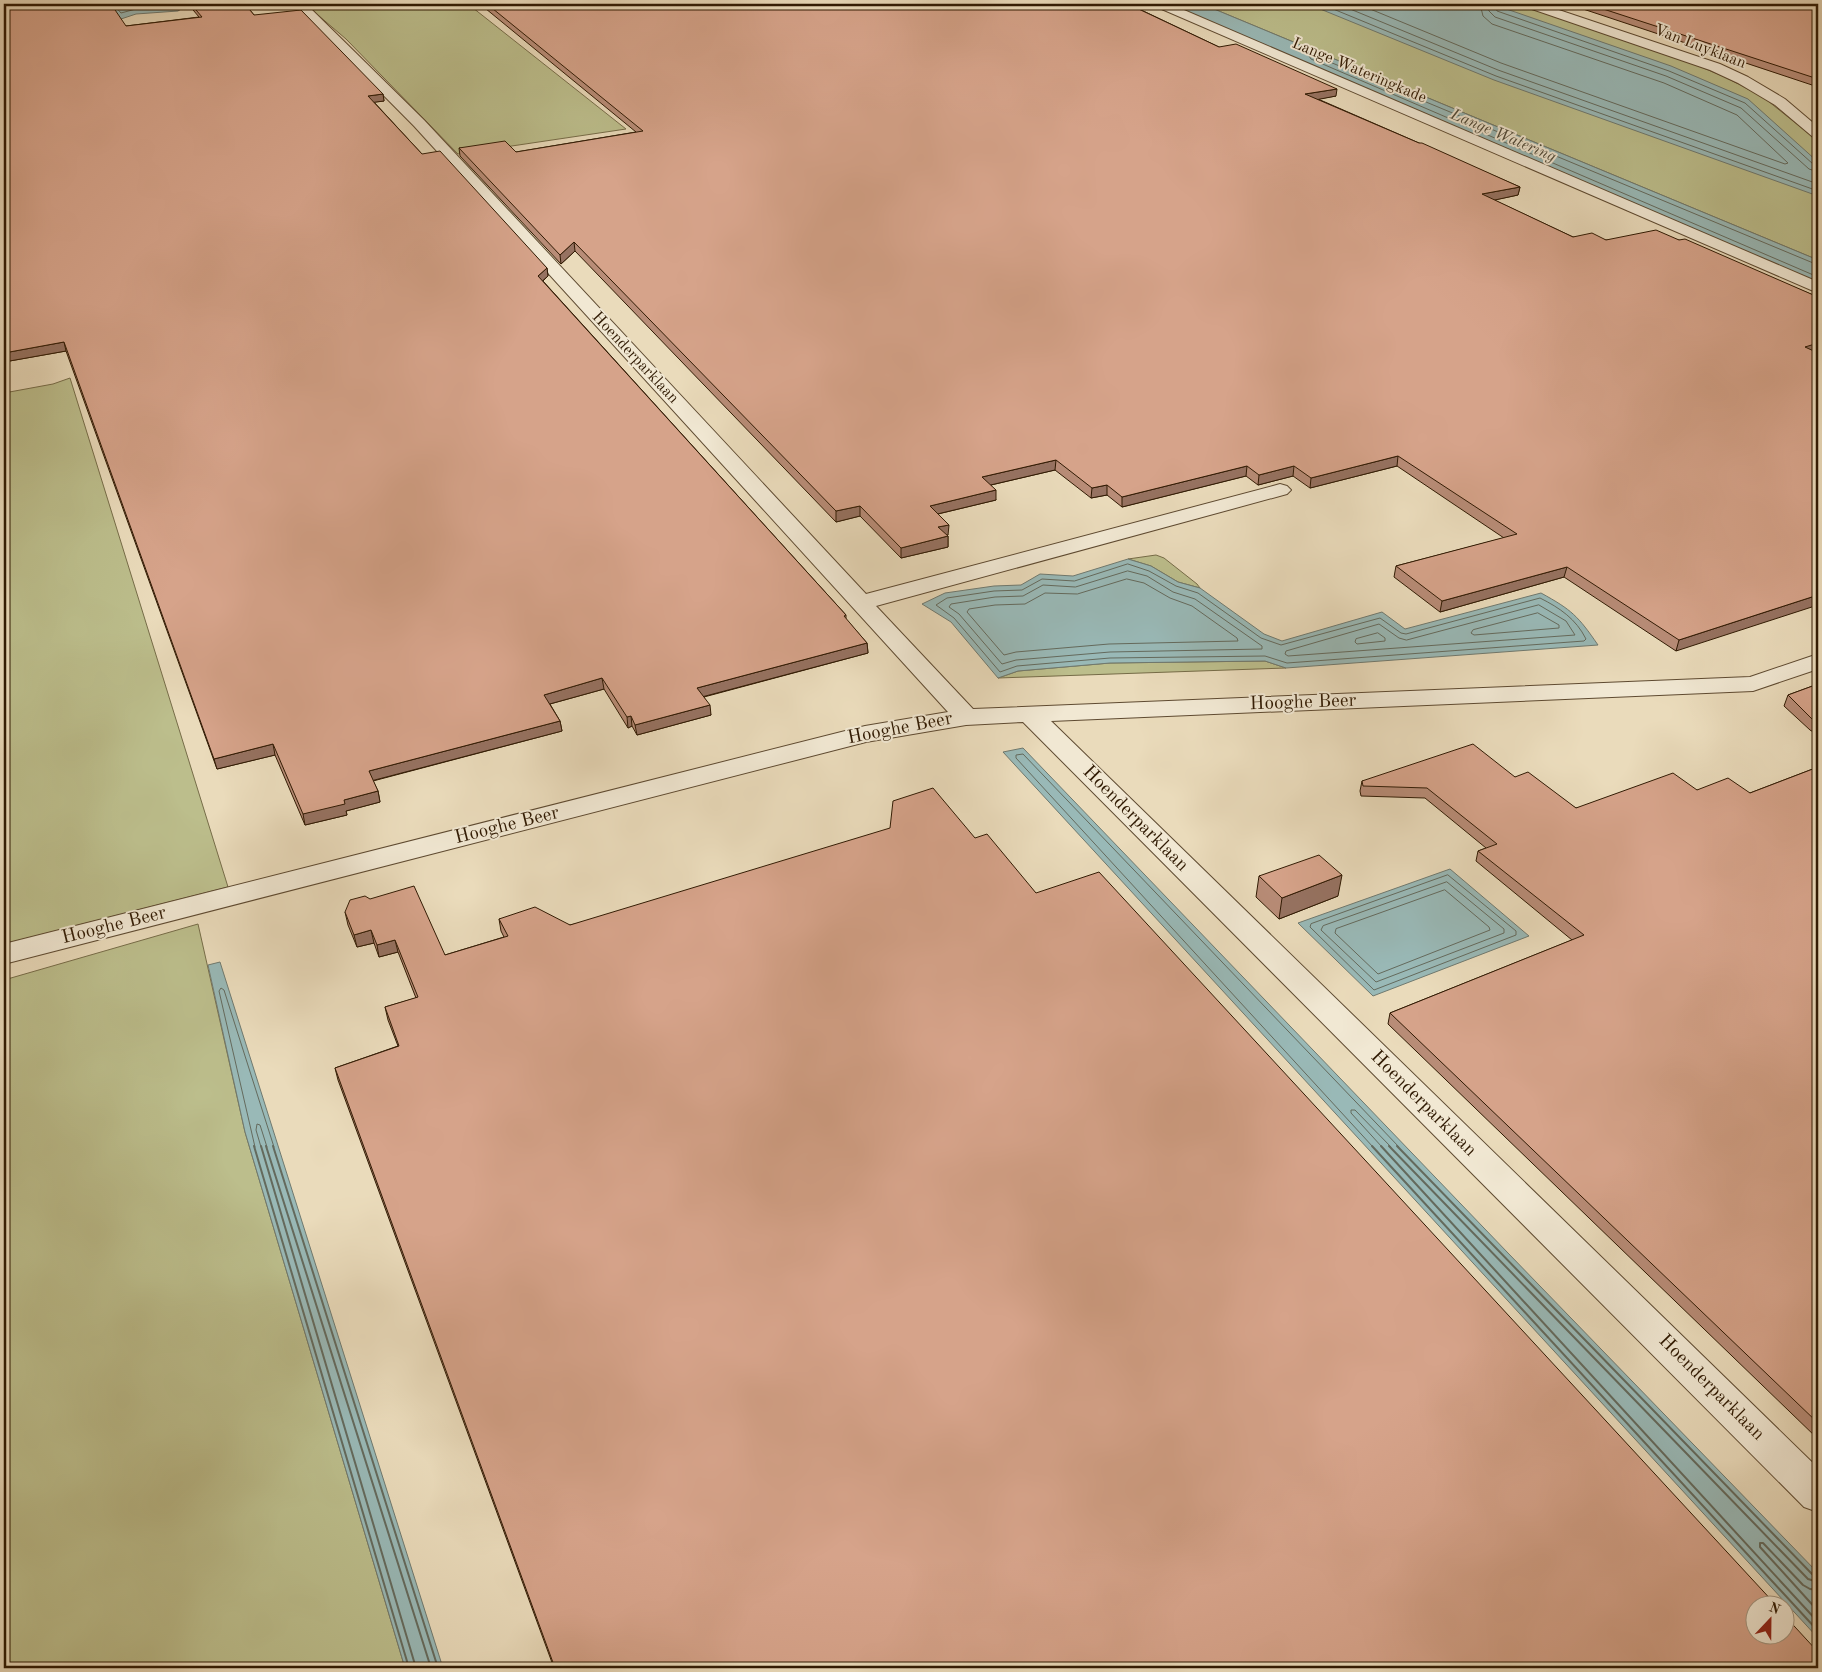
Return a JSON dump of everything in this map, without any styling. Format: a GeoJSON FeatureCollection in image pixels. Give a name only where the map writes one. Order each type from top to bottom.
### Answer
{"type":"FeatureCollection","features":[{"type":"Feature","properties":{"kind":"street","name":"Hoenderparklaan"},"geometry":{"type":"LineString","coordinates":[[299,4],[419,123],[966,717]]}},
{"type":"Feature","properties":{"kind":"street","name":"Lange Wateringkade"},"geometry":{"type":"LineString","coordinates":[[1162,4],[1818,288]]}},
{"type":"Feature","properties":{"kind":"street","name":"Van Luyklaan"},"geometry":{"type":"LineString","coordinates":[[1530,4],[1729,74],[1780,102],[1818,134]]}},
{"type":"Feature","properties":{"kind":"street"},"geometry":{"type":"LineString","coordinates":[[860,603],[1280,490]]}},
{"type":"Feature","properties":{"kind":"street","name":"Hooghe Beer"},"geometry":{"type":"LineString","coordinates":[[4,954],[865,734],[966,717],[1753,684],[1818,660]]}},
{"type":"Feature","properties":{"kind":"street","name":"Hoenderparklaan"},"geometry":{"type":"LineString","coordinates":[[1028,713],[1818,1494]]}},
{"type":"Feature","properties":{"kind":"green space"},"geometry":{"type":"Polygon","coordinates":[[[315,4],[468,4],[626,129],[458,154],[346,39],[312,10],[311,7],[315,4]]]}},
{"type":"Feature","properties":{"kind":"green space"},"geometry":{"type":"Polygon","coordinates":[[[1202,4],[1519,4],[1687,61],[1725,77],[1763,97],[1818,141],[1818,260],[1202,4]]]}},
{"type":"Feature","properties":{"kind":"green space"},"geometry":{"type":"Polygon","coordinates":[[[70,378],[228,887],[4,944],[4,393],[53,384],[70,378]]]}},
{"type":"Feature","properties":{"kind":"green space"},"geometry":{"type":"Polygon","coordinates":[[[1156,555],[1164,558],[1200,588],[1178,582],[1151,566],[1128,559],[1156,555]]]}},
{"type":"Feature","properties":{"kind":"green space"},"geometry":{"type":"Polygon","coordinates":[[[1265,661],[1286,668],[998,678],[1018,671],[1110,663],[1265,661]]]}},
{"type":"Feature","properties":{"kind":"green space"},"geometry":{"type":"Polygon","coordinates":[[[198,924],[245,1132],[405,1668],[4,1668],[4,980],[198,924]]]}},
{"type":"Feature","properties":{"kind":"water"},"geometry":{"type":"Polygon","coordinates":[[[107,4],[189,4],[178,11],[136,14],[118,20],[107,4]]]}},
{"type":"Feature","properties":{"kind":"water","name":"Lange Watering"},"geometry":{"type":"Polygon","coordinates":[[[1168,4],[1202,4],[1818,260],[1818,283],[1168,4]]]}},
{"type":"Feature","properties":{"kind":"water"},"geometry":{"type":"Polygon","coordinates":[[[1308,4],[1492,4],[1671,66],[1748,99],[1818,162],[1818,196],[1494,80],[1308,4]]]}},
{"type":"Feature","properties":{"kind":"water"},"geometry":{"type":"Polygon","coordinates":[[[1128,559],[1151,566],[1178,582],[1200,588],[1264,634],[1282,641],[1382,612],[1405,629],[1541,593],[1574,614],[1598,645],[1286,668],[1265,661],[1110,663],[1018,671],[998,678],[951,622],[922,604],[945,593],[994,586],[1021,585],[1040,574],[1073,576],[1128,559]]]}},
{"type":"Feature","properties":{"kind":"water"},"geometry":{"type":"Polygon","coordinates":[[[1023,748],[1818,1573],[1818,1638],[1794,1612],[1794,1594],[1778,1594],[1003,752],[1023,748]]]}},
{"type":"Feature","properties":{"kind":"water"},"geometry":{"type":"Polygon","coordinates":[[[1450,869],[1529,936],[1373,996],[1298,923],[1450,869]]]}},
{"type":"Feature","properties":{"kind":"water"},"geometry":{"type":"Polygon","coordinates":[[[220,962],[443,1668],[405,1668],[245,1132],[208,965],[220,962]]]}},
{"type":"Feature","properties":{"kind":"building"},"geometry":{"type":"Polygon","coordinates":[[[4,4],[111,4],[126,26],[202,17],[191,4],[245,4],[254,15],[301,10],[383,94],[368,96],[422,154],[440,151],[547,268],[538,276],[846,615],[844,616],[867,643],[697,688],[710,705],[635,725],[631,716],[627,717],[602,678],[544,695],[560,721],[369,771],[378,791],[344,800],[345,804],[303,814],[273,744],[214,759],[64,342],[4,353],[4,4]]]}},
{"type":"Feature","properties":{"kind":"building"},"geometry":{"type":"Polygon","coordinates":[[[487,4],[1128,4],[1219,47],[1236,44],[1337,89],[1305,94],[1520,187],[1482,194],[1573,237],[1592,233],[1606,240],[1656,230],[1679,240],[1685,239],[1818,297],[1818,343],[1805,347],[1818,353],[1818,595],[1679,640],[1567,567],[1442,601],[1396,566],[1517,534],[1398,456],[1311,478],[1294,466],[1259,475],[1247,466],[1122,497],[1107,485],[1092,488],[1056,460],[982,477],[996,490],[930,506],[949,525],[938,527],[948,536],[901,548],[860,506],[836,511],[574,242],[560,255],[459,148],[505,141],[516,152],[643,131],[487,4]]]}},
{"type":"Feature","properties":{"kind":"building"},"geometry":{"type":"Polygon","coordinates":[[[1588,4],[1800,4],[1818,9],[1818,79],[1588,4]]]}},
{"type":"Feature","properties":{"kind":"building"},"geometry":{"type":"Polygon","coordinates":[[[1818,684],[1818,723],[1788,695],[1818,684]]]}},
{"type":"Feature","properties":{"kind":"building"},"geometry":{"type":"Polygon","coordinates":[[[1473,744],[1515,777],[1528,772],[1576,808],[1673,773],[1697,790],[1728,778],[1750,793],[1818,767],[1818,1423],[1390,1013],[1584,935],[1478,851],[1497,844],[1427,788],[1363,786],[1362,781],[1473,744]]]}},
{"type":"Feature","properties":{"kind":"building"},"geometry":{"type":"Polygon","coordinates":[[[933,788],[975,838],[987,834],[1036,893],[1099,872],[1766,1594],[1744,1594],[1744,1644],[1794,1644],[1794,1626],[1818,1652],[1818,1668],[555,1668],[335,1068],[399,1046],[385,1007],[418,997],[395,940],[377,945],[371,930],[354,935],[345,912],[350,900],[365,896],[370,899],[414,886],[445,955],[508,936],[499,919],[535,907],[570,925],[890,828],[893,801],[933,788]]]}},
{"type":"Feature","properties":{"kind":"building"},"geometry":{"type":"Polygon","coordinates":[[[1319,855],[1342,875],[1282,898],[1259,876],[1319,855]]]}}]}
